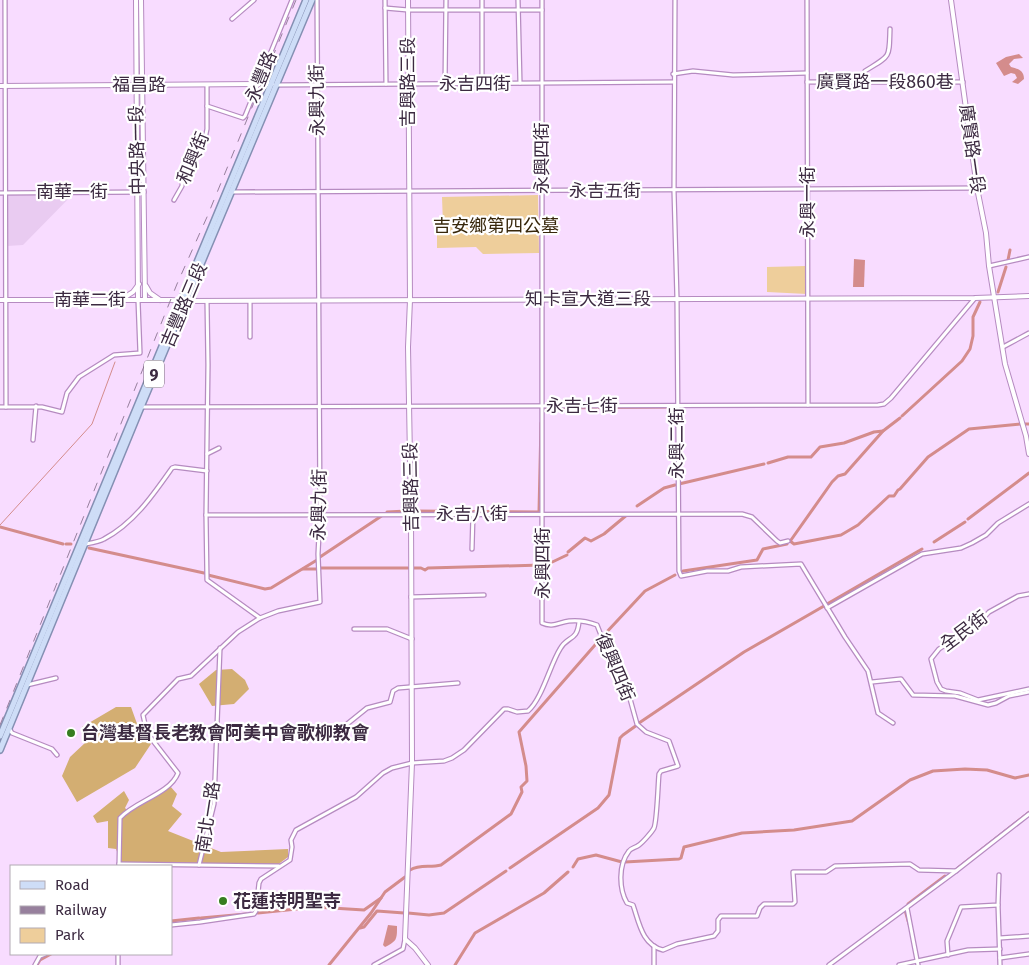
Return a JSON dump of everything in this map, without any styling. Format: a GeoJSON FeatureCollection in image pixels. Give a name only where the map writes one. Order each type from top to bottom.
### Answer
{"type":"FeatureCollection","features":[{"type":"Feature","properties":{"kind":"main road","name":"吉豐路三段"},"geometry":{"type":"LineString","coordinates":[[0,736],[7,726],[26,686],[270,83],[306,0]]}},
{"type":"Feature","properties":{"kind":"main road","name":"吉豐路三段"},"geometry":{"type":"LineString","coordinates":[[0,750],[7,726],[86,534],[312,0]]}},
{"type":"Feature","properties":{"kind":"street"},"geometry":{"type":"LineString","coordinates":[[5,0],[2,86],[2,193],[6,300],[6,407]]}},
{"type":"Feature","properties":{"kind":"street","name":"中央路一段"},"geometry":{"type":"LineString","coordinates":[[136,0],[135,84],[138,300]]}},
{"type":"Feature","properties":{"kind":"street","name":"中央路一段"},"geometry":{"type":"LineString","coordinates":[[140,0],[144,300]]}},
{"type":"Feature","properties":{"kind":"street"},"geometry":{"type":"LineString","coordinates":[[232,19],[254,0]]}},
{"type":"Feature","properties":{"kind":"street","name":"永豐路"},"geometry":{"type":"LineString","coordinates":[[207,106],[243,118],[247,114],[292,0]]}},
{"type":"Feature","properties":{"kind":"street","name":"永興九街"},"geometry":{"type":"LineString","coordinates":[[119,865],[120,818],[128,810],[170,785],[178,773],[147,733],[143,715],[178,679],[191,676],[238,632],[260,618],[278,611],[320,602],[318,554],[320,406],[317,0]]}},
{"type":"Feature","properties":{"kind":"street"},"geometry":{"type":"LineString","coordinates":[[385,0],[386,84]]}},
{"type":"Feature","properties":{"kind":"street","name":"吉興路三段"},"geometry":{"type":"LineString","coordinates":[[405,939],[412,763],[408,347],[410,300],[408,0]]}},
{"type":"Feature","properties":{"kind":"street"},"geometry":{"type":"LineString","coordinates":[[445,84],[446,0]]}},
{"type":"Feature","properties":{"kind":"street"},"geometry":{"type":"LineString","coordinates":[[482,0],[482,84]]}},
{"type":"Feature","properties":{"kind":"street"},"geometry":{"type":"LineString","coordinates":[[518,0],[520,83]]}},
{"type":"Feature","properties":{"kind":"street","name":"永興四街"},"geometry":{"type":"LineString","coordinates":[[542,0],[543,615]]}},
{"type":"Feature","properties":{"kind":"street","name":"永興二街"},"geometry":{"type":"LineString","coordinates":[[675,0],[673,74],[674,191],[677,299],[678,565],[681,576],[741,567],[801,564],[865,664],[872,682],[878,713],[893,723]]}},
{"type":"Feature","properties":{"kind":"street","name":"永興一街"},"geometry":{"type":"LineString","coordinates":[[807,0],[808,405]]}},
{"type":"Feature","properties":{"kind":"street","name":"廣賢路一段"},"geometry":{"type":"LineString","coordinates":[[951,0],[977,188],[986,233],[989,266],[1008,376],[1026,436],[1029,454]]}},
{"type":"Feature","properties":{"kind":"street"},"geometry":{"type":"LineString","coordinates":[[385,8],[408,10],[542,10]]}},
{"type":"Feature","properties":{"kind":"street"},"geometry":{"type":"LineString","coordinates":[[863,81],[866,71],[886,59],[889,55],[890,29]]}},
{"type":"Feature","properties":{"kind":"street"},"geometry":{"type":"LineString","coordinates":[[673,74],[693,71],[733,74],[807,73]]}},
{"type":"Feature","properties":{"kind":"street","name":"永吉四街"},"geometry":{"type":"LineString","coordinates":[[276,85],[674,82]]}},
{"type":"Feature","properties":{"kind":"street","name":"廣賢路一段860巷"},"geometry":{"type":"LineString","coordinates":[[807,82],[963,82]]}},
{"type":"Feature","properties":{"kind":"street","name":"福昌路"},"geometry":{"type":"LineString","coordinates":[[2,86],[270,83],[276,85]]}},
{"type":"Feature","properties":{"kind":"street","name":"和興街"},"geometry":{"type":"LineString","coordinates":[[174,200],[182,186],[183,175],[189,162],[205,139],[207,129],[207,85]]}},
{"type":"Feature","properties":{"kind":"street","name":"永吉五街"},"geometry":{"type":"LineString","coordinates":[[232,192],[977,188]]}},
{"type":"Feature","properties":{"kind":"street","name":"南華一街"},"geometry":{"type":"LineString","coordinates":[[2,193],[144,192]]}},
{"type":"Feature","properties":{"kind":"street"},"geometry":{"type":"LineString","coordinates":[[989,266],[1029,257]]}},
{"type":"Feature","properties":{"kind":"street"},"geometry":{"type":"LineString","coordinates":[[121,300],[133,292],[139,284]]}},
{"type":"Feature","properties":{"kind":"street"},"geometry":{"type":"LineString","coordinates":[[145,285],[150,293],[160,300]]}},
{"type":"Feature","properties":{"kind":"street","name":"知卡宣大道三段"},"geometry":{"type":"LineString","coordinates":[[183,301],[975,298],[1029,296]]}},
{"type":"Feature","properties":{"kind":"street","name":"永吉七街"},"geometry":{"type":"LineString","coordinates":[[140,407],[878,405],[884,404],[913,373],[975,298]]}},
{"type":"Feature","properties":{"kind":"street","name":"南華二街"},"geometry":{"type":"LineString","coordinates":[[0,300],[183,301]]}},
{"type":"Feature","properties":{"kind":"street"},"geometry":{"type":"LineString","coordinates":[[0,407],[42,406],[62,412],[67,393],[78,377],[114,355],[140,353],[138,300]]}},
{"type":"Feature","properties":{"kind":"street"},"geometry":{"type":"LineString","coordinates":[[207,300],[207,580],[260,618]]}},
{"type":"Feature","properties":{"kind":"street"},"geometry":{"type":"LineString","coordinates":[[250,301],[250,337]]}},
{"type":"Feature","properties":{"kind":"street"},"geometry":{"type":"LineString","coordinates":[[1003,347],[1029,333]]}},
{"type":"Feature","properties":{"kind":"street"},"geometry":{"type":"LineString","coordinates":[[33,440],[36,406]]}},
{"type":"Feature","properties":{"kind":"street"},"geometry":{"type":"LineString","coordinates":[[207,454],[219,448]]}},
{"type":"Feature","properties":{"kind":"street"},"geometry":{"type":"LineString","coordinates":[[85,544],[103,540],[123,527],[148,502],[172,468],[207,471]]}},
{"type":"Feature","properties":{"kind":"street"},"geometry":{"type":"LineString","coordinates":[[828,608],[926,552],[961,548],[972,543],[986,535],[998,523],[1029,504]]}},
{"type":"Feature","properties":{"kind":"street","name":"永吉八街"},"geometry":{"type":"LineString","coordinates":[[206,516],[678,513],[749,515],[780,543],[788,541]]}},
{"type":"Feature","properties":{"kind":"street"},"geometry":{"type":"LineString","coordinates":[[472,549],[473,514]]}},
{"type":"Feature","properties":{"kind":"street","name":"全民街"},"geometry":{"type":"LineString","coordinates":[[1029,594],[1018,596],[989,612],[978,624],[939,649],[933,654],[931,659],[937,682],[946,691],[960,693],[978,700],[1029,690]]}},
{"type":"Feature","properties":{"kind":"street"},"geometry":{"type":"LineString","coordinates":[[411,598],[484,595]]}},
{"type":"Feature","properties":{"kind":"street","name":"復興四街"},"geometry":{"type":"LineString","coordinates":[[543,615],[544,624],[553,626],[568,621],[589,622],[597,625],[618,681],[623,688],[627,688],[637,724],[646,732],[669,740],[678,766],[661,771],[659,774],[654,829],[640,844],[630,849],[621,872],[620,881],[624,899],[627,903],[633,905],[643,936],[654,946]]}},
{"type":"Feature","properties":{"kind":"street"},"geometry":{"type":"LineString","coordinates":[[172,925],[254,914],[261,879],[290,860],[291,840],[296,830],[305,823],[328,814],[356,798],[388,770],[412,763],[444,761],[452,758],[464,750],[504,709],[517,712],[528,711],[537,698],[560,647],[576,635],[579,622]]}},
{"type":"Feature","properties":{"kind":"street"},"geometry":{"type":"LineString","coordinates":[[354,629],[387,630],[412,639]]}},
{"type":"Feature","properties":{"kind":"street","name":"南北一路"},"geometry":{"type":"LineString","coordinates":[[199,865],[214,804],[220,648]]}},
{"type":"Feature","properties":{"kind":"street"},"geometry":{"type":"LineString","coordinates":[[26,686],[56,678]]}},
{"type":"Feature","properties":{"kind":"street"},"geometry":{"type":"LineString","coordinates":[[872,682],[901,679],[913,695],[955,696],[983,705],[996,703],[1009,696],[1029,690]]}},
{"type":"Feature","properties":{"kind":"street"},"geometry":{"type":"LineString","coordinates":[[336,733],[367,708],[390,702],[395,689],[458,683]]}},
{"type":"Feature","properties":{"kind":"street"},"geometry":{"type":"LineString","coordinates":[[7,726],[12,733],[52,749],[57,755]]}},
{"type":"Feature","properties":{"kind":"street"},"geometry":{"type":"LineString","coordinates":[[829,965],[907,908],[1029,814]]}},
{"type":"Feature","properties":{"kind":"street"},"geometry":{"type":"LineString","coordinates":[[654,965],[654,946],[663,950],[677,944],[714,936],[718,931],[718,920],[721,916],[757,916],[764,904],[793,904],[796,896],[793,872],[826,872],[835,866],[910,864],[919,870],[956,871]]}},
{"type":"Feature","properties":{"kind":"street"},"geometry":{"type":"LineString","coordinates":[[119,865],[280,866]]}},
{"type":"Feature","properties":{"kind":"street"},"geometry":{"type":"LineString","coordinates":[[999,875],[1000,965]]}},
{"type":"Feature","properties":{"kind":"street"},"geometry":{"type":"LineString","coordinates":[[948,955],[947,941],[961,907],[998,905]]}},
{"type":"Feature","properties":{"kind":"street"},"geometry":{"type":"LineString","coordinates":[[907,908],[918,963]]}},
{"type":"Feature","properties":{"kind":"street"},"geometry":{"type":"LineString","coordinates":[[1000,938],[1029,936]]}},
{"type":"Feature","properties":{"kind":"street"},"geometry":{"type":"LineString","coordinates":[[374,965],[403,949],[405,939]]}},
{"type":"Feature","properties":{"kind":"street"},"geometry":{"type":"LineString","coordinates":[[405,939],[415,948],[428,965]]}},
{"type":"Feature","properties":{"kind":"street"},"geometry":{"type":"LineString","coordinates":[[899,965],[918,963],[977,949],[1000,949]]}},
{"type":"Feature","properties":{"kind":"street"},"geometry":{"type":"LineString","coordinates":[[1000,958],[1029,954]]}},
{"type":"Feature","properties":{"kind":"street"},"geometry":{"type":"LineString","coordinates":[[35,965],[42,955]]}},
{"type":"Feature","properties":{"kind":"shaded area"},"geometry":{"type":"Polygon","coordinates":[[[1019,54],[1023,58],[1014,59],[1009,64],[1023,74],[1024,79],[1018,84],[1012,82],[1017,78],[1015,74],[1011,73],[1004,76],[996,63],[1006,57],[1019,54]]]}},
{"type":"Feature","properties":{"kind":"shaded area"},"geometry":{"type":"Polygon","coordinates":[[[74,193],[23,245],[7,246],[6,194],[74,193]]]}},
{"type":"Feature","properties":{"kind":"shaded area"},"geometry":{"type":"Polygon","coordinates":[[[854,259],[865,260],[864,287],[853,287],[854,259]]]}},
{"type":"Feature","properties":{"kind":"shaded area"},"geometry":{"type":"Polygon","coordinates":[[[232,669],[245,680],[249,689],[234,704],[212,706],[199,684],[216,670],[232,669]]]}},
{"type":"Feature","properties":{"kind":"shaded area"},"geometry":{"type":"Polygon","coordinates":[[[116,707],[131,707],[140,732],[151,744],[135,768],[77,802],[62,776],[70,757],[86,742],[82,727],[116,707]]]}},
{"type":"Feature","properties":{"kind":"shaded area"},"geometry":{"type":"Polygon","coordinates":[[[170,786],[177,794],[172,806],[182,814],[168,831],[221,852],[288,849],[288,857],[276,866],[121,862],[116,849],[108,848],[108,821],[97,823],[93,816],[124,791],[129,800],[125,808],[127,810],[170,786]]]}},
{"type":"Feature","properties":{"kind":"shaded area"},"geometry":{"type":"Polygon","coordinates":[[[388,925],[397,926],[397,934],[396,939],[385,947],[383,945],[388,925]]]}},
{"type":"Feature","properties":{"kind":"green space","name":"吉安鄉第四公墓"},"geometry":{"type":"Polygon","coordinates":[[[538,195],[539,253],[483,254],[476,247],[437,248],[437,225],[443,225],[442,197],[538,195]]]}},
{"type":"Feature","properties":{"kind":"green space"},"geometry":{"type":"Polygon","coordinates":[[[807,266],[807,294],[767,292],[767,267],[807,266]]]}},
{"type":"Feature","properties":{"kind":"waterway"},"geometry":{"type":"LineString","coordinates":[[1008,260],[1010,250]]}},
{"type":"Feature","properties":{"kind":"waterway"},"geometry":{"type":"LineString","coordinates":[[998,292],[1006,267]]}},
{"type":"Feature","properties":{"kind":"waterway"},"geometry":{"type":"LineString","coordinates":[[902,416],[962,361],[970,349],[973,336],[973,317],[980,302]]}},
{"type":"Feature","properties":{"kind":"waterway"},"geometry":{"type":"LineString","coordinates":[[0,525],[92,424],[115,362]]}},
{"type":"Feature","properties":{"kind":"waterway"},"geometry":{"type":"LineString","coordinates":[[546,408],[674,407]]}},
{"type":"Feature","properties":{"kind":"waterway"},"geometry":{"type":"LineString","coordinates":[[791,540],[832,482],[838,476],[845,474],[883,431],[900,418]]}},
{"type":"Feature","properties":{"kind":"waterway"},"geometry":{"type":"LineString","coordinates":[[414,511],[539,512],[541,423]]}},
{"type":"Feature","properties":{"kind":"waterway"},"geometry":{"type":"LineString","coordinates":[[790,541],[794,544],[841,535],[858,525],[889,496],[894,496],[928,457],[969,429],[1020,424]]}},
{"type":"Feature","properties":{"kind":"waterway"},"geometry":{"type":"LineString","coordinates":[[768,463],[788,457],[811,457],[820,447],[844,443],[874,432],[883,431]]}},
{"type":"Feature","properties":{"kind":"waterway"},"geometry":{"type":"LineString","coordinates":[[679,484],[764,464]]}},
{"type":"Feature","properties":{"kind":"waterway"},"geometry":{"type":"LineString","coordinates":[[968,519],[1029,473]]}},
{"type":"Feature","properties":{"kind":"waterway"},"geometry":{"type":"LineString","coordinates":[[637,506],[664,488],[675,485]]}},
{"type":"Feature","properties":{"kind":"waterway"},"geometry":{"type":"LineString","coordinates":[[387,512],[407,511]]}},
{"type":"Feature","properties":{"kind":"waterway"},"geometry":{"type":"LineString","coordinates":[[568,552],[585,538],[591,541],[604,534],[628,514]]}},
{"type":"Feature","properties":{"kind":"waterway"},"geometry":{"type":"LineString","coordinates":[[320,557],[383,515]]}},
{"type":"Feature","properties":{"kind":"waterway"},"geometry":{"type":"LineString","coordinates":[[934,542],[965,522]]}},
{"type":"Feature","properties":{"kind":"waterway"},"geometry":{"type":"LineString","coordinates":[[0,527],[63,544]]}},
{"type":"Feature","properties":{"kind":"waterway"},"geometry":{"type":"LineString","coordinates":[[66,544],[71,544]]}},
{"type":"Feature","properties":{"kind":"waterway"},"geometry":{"type":"LineString","coordinates":[[683,571],[757,560],[763,549],[787,544]]}},
{"type":"Feature","properties":{"kind":"waterway"},"geometry":{"type":"LineString","coordinates":[[89,548],[204,573]]}},
{"type":"Feature","properties":{"kind":"waterway"},"geometry":{"type":"LineString","coordinates":[[827,604],[922,549]]}},
{"type":"Feature","properties":{"kind":"waterway"},"geometry":{"type":"LineString","coordinates":[[546,565],[567,555]]}},
{"type":"Feature","properties":{"kind":"waterway"},"geometry":{"type":"LineString","coordinates":[[208,575],[265,589],[271,588],[317,560]]}},
{"type":"Feature","properties":{"kind":"waterway"},"geometry":{"type":"LineString","coordinates":[[413,568],[425,570],[428,568],[542,565]]}},
{"type":"Feature","properties":{"kind":"waterway"},"geometry":{"type":"LineString","coordinates":[[321,568],[408,568]]}},
{"type":"Feature","properties":{"kind":"waterway"},"geometry":{"type":"LineString","coordinates":[[303,569],[317,569]]}},
{"type":"Feature","properties":{"kind":"waterway"},"geometry":{"type":"LineString","coordinates":[[603,636],[645,591],[675,575]]}},
{"type":"Feature","properties":{"kind":"waterway"},"geometry":{"type":"LineString","coordinates":[[639,723],[744,652],[824,606]]}},
{"type":"Feature","properties":{"kind":"waterway"},"geometry":{"type":"LineString","coordinates":[[410,870],[418,867],[441,865],[511,814],[522,792],[521,787],[527,781],[519,732],[602,637]]}},
{"type":"Feature","properties":{"kind":"waterway"},"geometry":{"type":"LineString","coordinates":[[510,868],[598,808],[609,795],[620,738],[637,725]]}},
{"type":"Feature","properties":{"kind":"waterway"},"geometry":{"type":"LineString","coordinates":[[625,862],[679,859],[684,847],[742,833],[794,830],[852,821],[910,780],[933,771],[987,770],[1015,778],[1029,775]]}},
{"type":"Feature","properties":{"kind":"waterway"},"geometry":{"type":"LineString","coordinates":[[956,868],[1029,811]]}},
{"type":"Feature","properties":{"kind":"waterway"},"geometry":{"type":"LineString","coordinates":[[573,867],[578,859],[596,855],[622,862]]}},
{"type":"Feature","properties":{"kind":"waterway"},"geometry":{"type":"LineString","coordinates":[[408,913],[429,915],[444,913],[506,871]]}},
{"type":"Feature","properties":{"kind":"waterway"},"geometry":{"type":"LineString","coordinates":[[455,965],[475,933],[544,893],[568,872]]}},
{"type":"Feature","properties":{"kind":"waterway"},"geometry":{"type":"LineString","coordinates":[[908,904],[945,876]]}},
{"type":"Feature","properties":{"kind":"waterway"},"geometry":{"type":"LineString","coordinates":[[329,965],[371,913],[385,892],[405,877]]}},
{"type":"Feature","properties":{"kind":"waterway"},"geometry":{"type":"LineString","coordinates":[[258,913],[316,907],[364,910],[381,898]]}},
{"type":"Feature","properties":{"kind":"waterway"},"geometry":{"type":"LineString","coordinates":[[905,910],[909,924]]}},
{"type":"Feature","properties":{"kind":"waterway"},"geometry":{"type":"LineString","coordinates":[[360,928],[364,927],[377,911],[404,913]]}},
{"type":"Feature","properties":{"kind":"waterway"},"geometry":{"type":"LineString","coordinates":[[201,918],[246,914]]}},
{"type":"Feature","properties":{"kind":"waterway"},"geometry":{"type":"LineString","coordinates":[[172,921],[199,918]]}},
{"type":"Feature","properties":{"kind":"waterway"},"geometry":{"type":"LineString","coordinates":[[37,965],[40,960],[49,955]]}},
{"type":"Feature","properties":{"kind":"railway"},"geometry":{"type":"LineString","coordinates":[[0,725],[177,284],[207,217],[296,0]]}},
{"type":"Feature","properties":{"kind":"place","name":"台灣基督長老教會阿美中會歌柳教會"},"geometry":{"type":"Point","coordinates":[71,733]}},
{"type":"Feature","properties":{"kind":"place","name":"花蓮持明聖寺"},"geometry":{"type":"Point","coordinates":[223,901]}}]}
